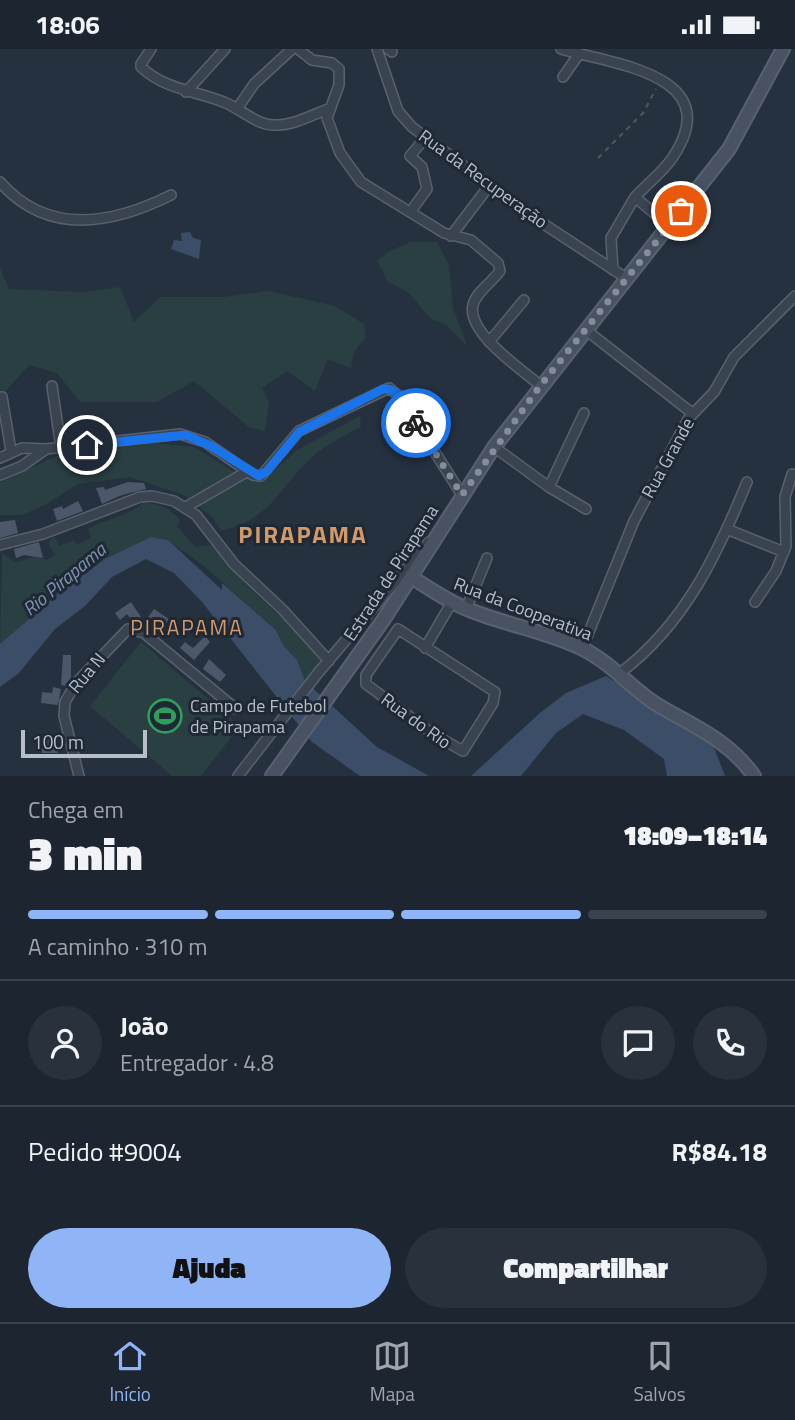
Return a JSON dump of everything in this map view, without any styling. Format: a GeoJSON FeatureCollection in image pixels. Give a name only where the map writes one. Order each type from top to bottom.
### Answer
{"type":"FeatureCollection","features":[{"type":"Feature","properties":{"kind":"street"},"geometry":{"type":"LineString","coordinates":[[151,49],[142,59],[141,67],[154,77],[186,92],[237,109],[262,123],[288,124],[328,109]]}},
{"type":"Feature","properties":{"kind":"street"},"geometry":{"type":"LineString","coordinates":[[186,92],[225,49]]}},
{"type":"Feature","properties":{"kind":"street"},"geometry":{"type":"LineString","coordinates":[[237,109],[254,83],[292,49]]}},
{"type":"Feature","properties":{"kind":"street"},"geometry":{"type":"LineString","coordinates":[[298,49],[312,61],[332,63],[339,69],[339,85],[328,109],[327,121],[334,141],[357,177],[366,186],[451,236],[471,240],[500,267],[497,275],[474,301],[472,311],[476,325],[489,342],[540,386]]}},
{"type":"Feature","properties":{"kind":"street","name":"Rua da Recuperação"},"geometry":{"type":"LineString","coordinates":[[377,49],[401,115],[425,138],[489,186],[626,278]]}},
{"type":"Feature","properties":{"kind":"street"},"geometry":{"type":"LineString","coordinates":[[561,49],[661,79],[681,96],[686,110],[686,126],[672,158],[635,197],[611,238],[613,270]]}},
{"type":"Feature","properties":{"kind":"street","name":"Estrada de Pirapama"},"geometry":{"type":"LineString","coordinates":[[272,776],[343,677],[407,574],[438,534],[495,447],[738,135],[783,49]]}},
{"type":"Feature","properties":{"kind":"street"},"geometry":{"type":"LineString","coordinates":[[563,77],[579,54]]}},
{"type":"Feature","properties":{"kind":"street"},"geometry":{"type":"LineString","coordinates":[[411,211],[427,189],[422,167],[410,156],[425,138]]}},
{"type":"Feature","properties":{"kind":"street"},"geometry":{"type":"LineString","coordinates":[[0,182],[29,206],[78,222],[135,210],[171,195]]}},
{"type":"Feature","properties":{"kind":"street"},"geometry":{"type":"LineString","coordinates":[[451,236],[489,186]]}},
{"type":"Feature","properties":{"kind":"street"},"geometry":{"type":"LineString","coordinates":[[635,197],[668,226]]}},
{"type":"Feature","properties":{"kind":"street","name":"Rua Grande"},"geometry":{"type":"LineString","coordinates":[[582,649],[637,514],[692,413],[714,392],[734,357],[795,296]]}},
{"type":"Feature","properties":{"kind":"street"},"geometry":{"type":"LineString","coordinates":[[489,342],[524,300]]}},
{"type":"Feature","properties":{"kind":"street"},"geometry":{"type":"LineString","coordinates":[[586,330],[692,413]]}},
{"type":"Feature","properties":{"kind":"street"},"geometry":{"type":"LineString","coordinates":[[52,386],[61,448]]}},
{"type":"Feature","properties":{"kind":"street"},"geometry":{"type":"LineString","coordinates":[[0,458],[11,451],[26,447],[61,448],[186,435],[211,446],[256,476],[263,475],[299,432],[387,388],[393,389],[400,397],[462,495]]}},
{"type":"Feature","properties":{"kind":"street"},"geometry":{"type":"LineString","coordinates":[[2,397],[11,451]]}},
{"type":"Feature","properties":{"kind":"street"},"geometry":{"type":"LineString","coordinates":[[549,487],[584,413]]}},
{"type":"Feature","properties":{"kind":"street"},"geometry":{"type":"LineString","coordinates":[[495,447],[549,487],[586,509]]}},
{"type":"Feature","properties":{"kind":"street"},"geometry":{"type":"LineString","coordinates":[[0,475],[22,466],[46,449]]}},
{"type":"Feature","properties":{"kind":"street"},"geometry":{"type":"LineString","coordinates":[[186,507],[248,471]]}},
{"type":"Feature","properties":{"kind":"street"},"geometry":{"type":"LineString","coordinates":[[755,602],[776,571],[788,539],[785,497],[792,474]]}},
{"type":"Feature","properties":{"kind":"street"},"geometry":{"type":"LineString","coordinates":[[620,673],[654,645],[678,616],[729,530],[747,482]]}},
{"type":"Feature","properties":{"kind":"street"},"geometry":{"type":"LineString","coordinates":[[0,545],[43,534],[140,497],[152,496],[186,507],[205,525],[240,571],[283,610],[329,661]]}},
{"type":"Feature","properties":{"kind":"street"},"geometry":{"type":"LineString","coordinates":[[729,530],[784,552]]}},
{"type":"Feature","properties":{"kind":"street"},"geometry":{"type":"LineString","coordinates":[[466,609],[487,558]]}},
{"type":"Feature","properties":{"kind":"street"},"geometry":{"type":"LineString","coordinates":[[238,776],[318,673],[407,574]]}},
{"type":"Feature","properties":{"kind":"street","name":"Rua da Cooperativa"},"geometry":{"type":"LineString","coordinates":[[407,574],[466,609],[582,649],[620,673],[655,703],[715,737],[741,760],[754,776]]}},
{"type":"Feature","properties":{"kind":"street"},"geometry":{"type":"LineString","coordinates":[[425,648],[452,602]]}},
{"type":"Feature","properties":{"kind":"street","name":"Rua N"},"geometry":{"type":"LineString","coordinates":[[79,776],[64,716],[67,695],[128,629],[144,633],[236,709]]}},
{"type":"Feature","properties":{"kind":"street","name":"Rua do Rio"},"geometry":{"type":"LineString","coordinates":[[398,629],[425,648],[491,689],[496,695],[466,749],[460,752],[366,684],[364,678],[398,629]]}},
{"type":"Feature","properties":{"kind":"path"},"geometry":{"type":"LineString","coordinates":[[598,158],[643,113],[661,79]]}},
{"type":"Feature","properties":{"kind":"green space"},"geometry":{"type":"Polygon","coordinates":[[[410,242],[437,242],[449,265],[453,309],[468,347],[446,325],[430,318],[408,292],[388,282],[377,261],[388,252],[410,242]]]}},
{"type":"Feature","properties":{"kind":"green space"},"geometry":{"type":"Polygon","coordinates":[[[0,268],[9,289],[83,292],[120,287],[134,322],[160,297],[224,297],[269,291],[335,306],[364,324],[366,337],[354,352],[351,368],[328,359],[315,391],[287,371],[262,388],[269,403],[265,431],[249,427],[194,381],[157,402],[80,402],[57,373],[29,365],[3,394],[0,393],[0,268]]]}},
{"type":"Feature","properties":{"kind":"green space"},"geometry":{"type":"Polygon","coordinates":[[[360,416],[361,426],[311,458],[263,511],[252,519],[221,531],[213,518],[186,496],[130,477],[78,484],[45,505],[22,515],[0,515],[0,482],[59,455],[154,443],[194,447],[246,479],[265,479],[297,450],[360,416]]]}},
{"type":"Feature","properties":{"kind":"green space"},"geometry":{"type":"Polygon","coordinates":[[[143,503],[159,505],[172,512],[180,520],[177,526],[195,547],[211,545],[250,589],[300,634],[322,662],[305,681],[297,660],[283,645],[276,630],[204,566],[168,540],[151,537],[62,591],[0,644],[2,553],[16,563],[34,556],[47,560],[55,555],[48,542],[54,536],[59,546],[74,540],[77,545],[91,538],[88,529],[131,511],[143,503]]]}},
{"type":"Feature","properties":{"kind":"green space","name":"Campo de Futebol de Pirapama"},"geometry":{"type":"Polygon","coordinates":[[[141,642],[240,726],[201,776],[172,776],[90,706],[141,642]]]}},
{"type":"Feature","properties":{"kind":"water"},"geometry":{"type":"Polygon","coordinates":[[[190,232],[193,238],[201,240],[199,259],[171,249],[174,240],[182,241],[181,233],[190,232]]]}},
{"type":"Feature","properties":{"kind":"water"},"geometry":{"type":"Polygon","coordinates":[[[151,537],[168,540],[222,590],[222,583],[276,630],[283,645],[297,660],[305,681],[377,747],[429,776],[360,776],[312,742],[202,602],[174,573],[146,559],[112,577],[85,606],[55,629],[19,673],[0,687],[0,644],[59,593],[105,559],[151,537]]]}},
{"type":"Feature","properties":{"kind":"water"},"geometry":{"type":"Polygon","coordinates":[[[606,676],[712,742],[725,776],[667,776],[664,759],[624,730],[583,714],[556,733],[521,776],[471,776],[541,712],[566,693],[606,676]]]}},
{"type":"Feature","properties":{"kind":"building"},"geometry":{"type":"Polygon","coordinates":[[[128,482],[144,483],[146,489],[102,504],[96,488],[104,487],[105,490],[128,482]]]}},
{"type":"Feature","properties":{"kind":"building"},"geometry":{"type":"Polygon","coordinates":[[[78,501],[83,511],[57,521],[53,509],[62,506],[63,509],[78,501]]]}},
{"type":"Feature","properties":{"kind":"building"},"geometry":{"type":"Polygon","coordinates":[[[15,520],[18,533],[0,538],[0,522],[15,520]]]}},
{"type":"Feature","properties":{"kind":"building"},"geometry":{"type":"Polygon","coordinates":[[[39,542],[43,558],[24,555],[16,558],[14,549],[39,542]]]}},
{"type":"Feature","properties":{"kind":"building"},"geometry":{"type":"Polygon","coordinates":[[[131,602],[141,617],[133,622],[127,614],[120,620],[115,613],[131,602]]]}},
{"type":"Feature","properties":{"kind":"building"},"geometry":{"type":"Polygon","coordinates":[[[154,609],[169,619],[161,630],[146,620],[154,609]]]}},
{"type":"Feature","properties":{"kind":"building"},"geometry":{"type":"Polygon","coordinates":[[[205,636],[210,642],[194,660],[180,648],[185,642],[193,648],[205,636]]]}},
{"type":"Feature","properties":{"kind":"building"},"geometry":{"type":"Polygon","coordinates":[[[63,655],[71,655],[71,678],[66,686],[61,685],[63,655]]]}},
{"type":"Feature","properties":{"kind":"building"},"geometry":{"type":"Polygon","coordinates":[[[209,659],[226,675],[220,682],[203,669],[209,659]]]}},
{"type":"Feature","properties":{"kind":"building"},"geometry":{"type":"Polygon","coordinates":[[[53,687],[61,689],[58,705],[41,703],[42,692],[52,693],[53,687]]]}},
{"type":"Feature","properties":{"kind":"building"},"geometry":{"type":"Polygon","coordinates":[[[57,739],[58,753],[42,753],[41,740],[57,739]]]}},
{"type":"Feature","properties":{"kind":"way so far"},"geometry":{"type":"LineString","coordinates":[[416,423],[462,495],[540,386],[681,211]]}},
{"type":"Feature","properties":{"kind":"place","name":"Campo de Futebol de Pirapama"},"geometry":{"type":"Point","coordinates":[165,716]}},
{"type":"Feature","properties":{"kind":"district","name":"PIRAPAMA"},"geometry":{"type":"Point","coordinates":[303,535]}},
{"type":"Feature","properties":{"kind":"district","name":"PIRAPAMA"},"geometry":{"type":"Point","coordinates":[187,628]}},
{"type":"Feature","properties":{"kind":"route"},"geometry":{"type":"LineString","coordinates":[[87,445],[186,435],[211,446],[250,473],[259,476],[267,471],[287,443],[299,432],[383,389],[389,388],[396,392],[416,423]]}},
{"type":"Feature","properties":{"kind":"water label","name":"Rio Pirapama"},"geometry":{"type":"Point","coordinates":[64,579]}}]}
